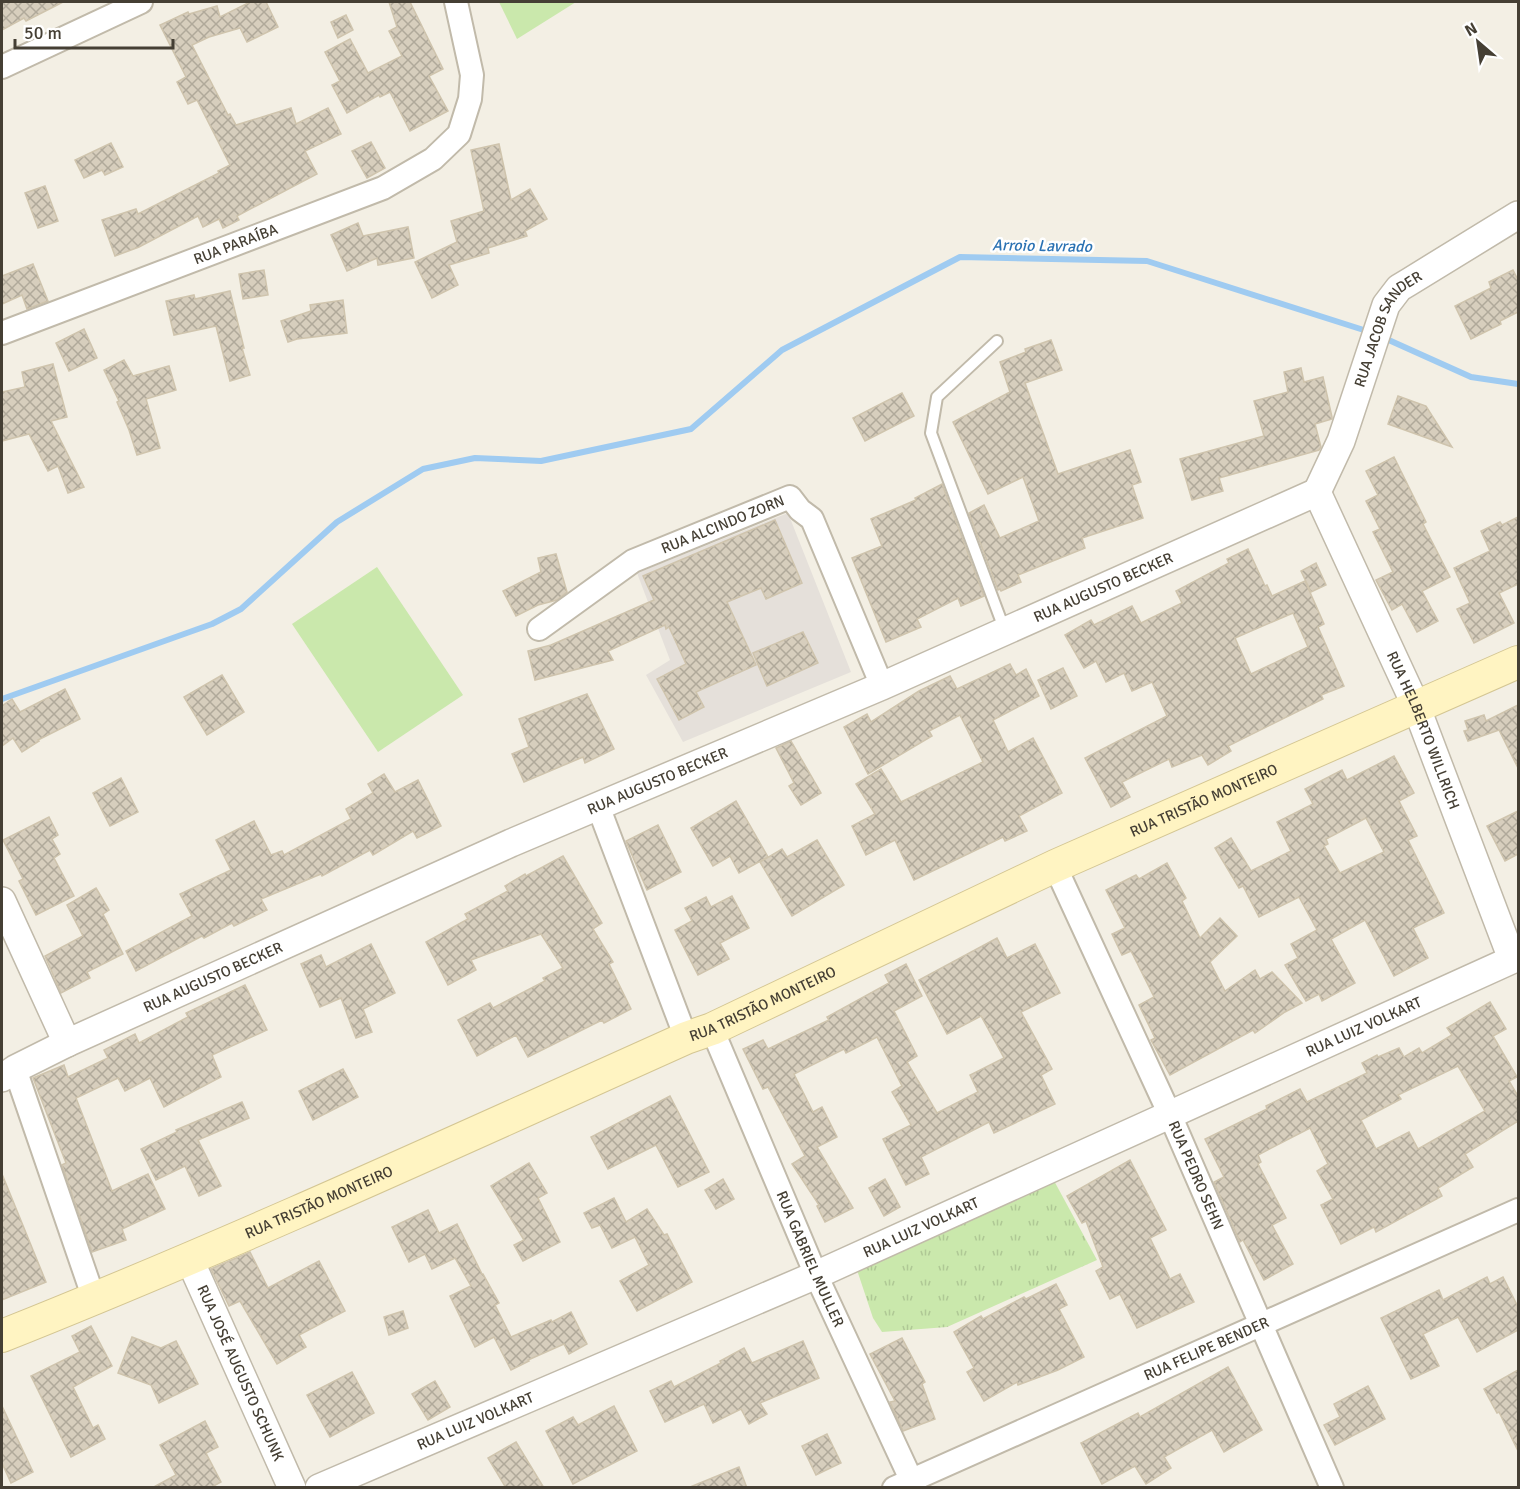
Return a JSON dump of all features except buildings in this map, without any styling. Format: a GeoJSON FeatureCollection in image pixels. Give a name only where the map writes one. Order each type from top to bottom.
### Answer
{"type":"FeatureCollection","features":[{"type":"Feature","properties":{"kind":"main road","name":"RUA TRISTÃO MONTEIRO"},"geometry":{"type":"LineString","coordinates":[[2,1336],[189,1258],[699,1033],[1055,866],[1518,662]]}},
{"type":"Feature","properties":{"kind":"street"},"geometry":{"type":"LineString","coordinates":[[2,67],[141,2]]}},
{"type":"Feature","properties":{"kind":"street","name":"RUA PARAÍBA"},"geometry":{"type":"LineString","coordinates":[[2,333],[383,188],[433,159],[459,134],[470,99],[472,75],[456,2]]}},
{"type":"Feature","properties":{"kind":"street","name":"RUA JACOB SANDER"},"geometry":{"type":"LineString","coordinates":[[1317,492],[1341,441],[1366,359],[1386,305],[1399,288],[1518,215]]}},
{"type":"Feature","properties":{"kind":"street","name":"RUA AUGUSTO BECKER"},"geometry":{"type":"LineString","coordinates":[[8,1074],[67,1043],[597,806],[882,686],[1317,492]]}},
{"type":"Feature","properties":{"kind":"street","name":"RUA HELBERTO WILLRICH"},"geometry":{"type":"LineString","coordinates":[[1317,492],[1416,706],[1516,963]]}},
{"type":"Feature","properties":{"kind":"street","name":"RUA ALCINDO ZORN"},"geometry":{"type":"LineString","coordinates":[[539,629],[633,561],[790,497],[800,510],[812,519],[882,686]]}},
{"type":"Feature","properties":{"kind":"street","name":"RUA GABRIEL MULLER"},"geometry":{"type":"LineString","coordinates":[[597,806],[699,1033],[816,1275],[907,1485]]}},
{"type":"Feature","properties":{"kind":"street","name":"RUA PEDRO SEHN"},"geometry":{"type":"LineString","coordinates":[[1055,866],[1170,1115],[1332,1488]]}},
{"type":"Feature","properties":{"kind":"street"},"geometry":{"type":"LineString","coordinates":[[2,900],[8,933],[67,1043]]}},
{"type":"Feature","properties":{"kind":"street","name":"RUA LUIZ VOLKART"},"geometry":{"type":"LineString","coordinates":[[319,1488],[816,1275],[1170,1115],[1516,963]]}},
{"type":"Feature","properties":{"kind":"street"},"geometry":{"type":"LineString","coordinates":[[8,1074],[94,1299]]}},
{"type":"Feature","properties":{"kind":"street","name":"RUA FELIPE BENDER"},"geometry":{"type":"LineString","coordinates":[[907,1485],[1518,1210]]}},
{"type":"Feature","properties":{"kind":"street","name":"RUA JOSÉ AUGUSTO SCHUNK"},"geometry":{"type":"LineString","coordinates":[[189,1258],[292,1488]]}},
{"type":"Feature","properties":{"kind":"lane"},"geometry":{"type":"LineString","coordinates":[[998,341],[937,397],[931,433],[1005,631]]}},
{"type":"Feature","properties":{"kind":"shaded area"},"geometry":{"type":"Polygon","coordinates":[[[788,513],[851,672],[683,742],[646,675],[670,660],[637,573],[788,513]]]}},
{"type":"Feature","properties":{"kind":"green space"},"geometry":{"type":"Polygon","coordinates":[[[499,2],[576,2],[517,39],[499,2]]]}},
{"type":"Feature","properties":{"kind":"green space"},"geometry":{"type":"Polygon","coordinates":[[[377,567],[463,695],[378,752],[292,624],[377,567]]]}},
{"type":"Feature","properties":{"kind":"green space"},"geometry":{"type":"Polygon","coordinates":[[[1052,1177],[1097,1260],[947,1327],[882,1332],[873,1318],[856,1267],[1052,1177]]]}},
{"type":"Feature","properties":{"kind":"waterway","name":"Arroio Lavrado"},"geometry":{"type":"LineString","coordinates":[[2,699],[212,624],[241,609],[337,522],[423,469],[475,458],[541,461],[691,429],[782,350],[960,257],[1147,261],[1370,332]]}},
{"type":"Feature","properties":{"kind":"waterway","name":"Arroio Lavrado"},"geometry":{"type":"LineString","coordinates":[[1382,337],[1471,377],[1518,384]]}}]}
